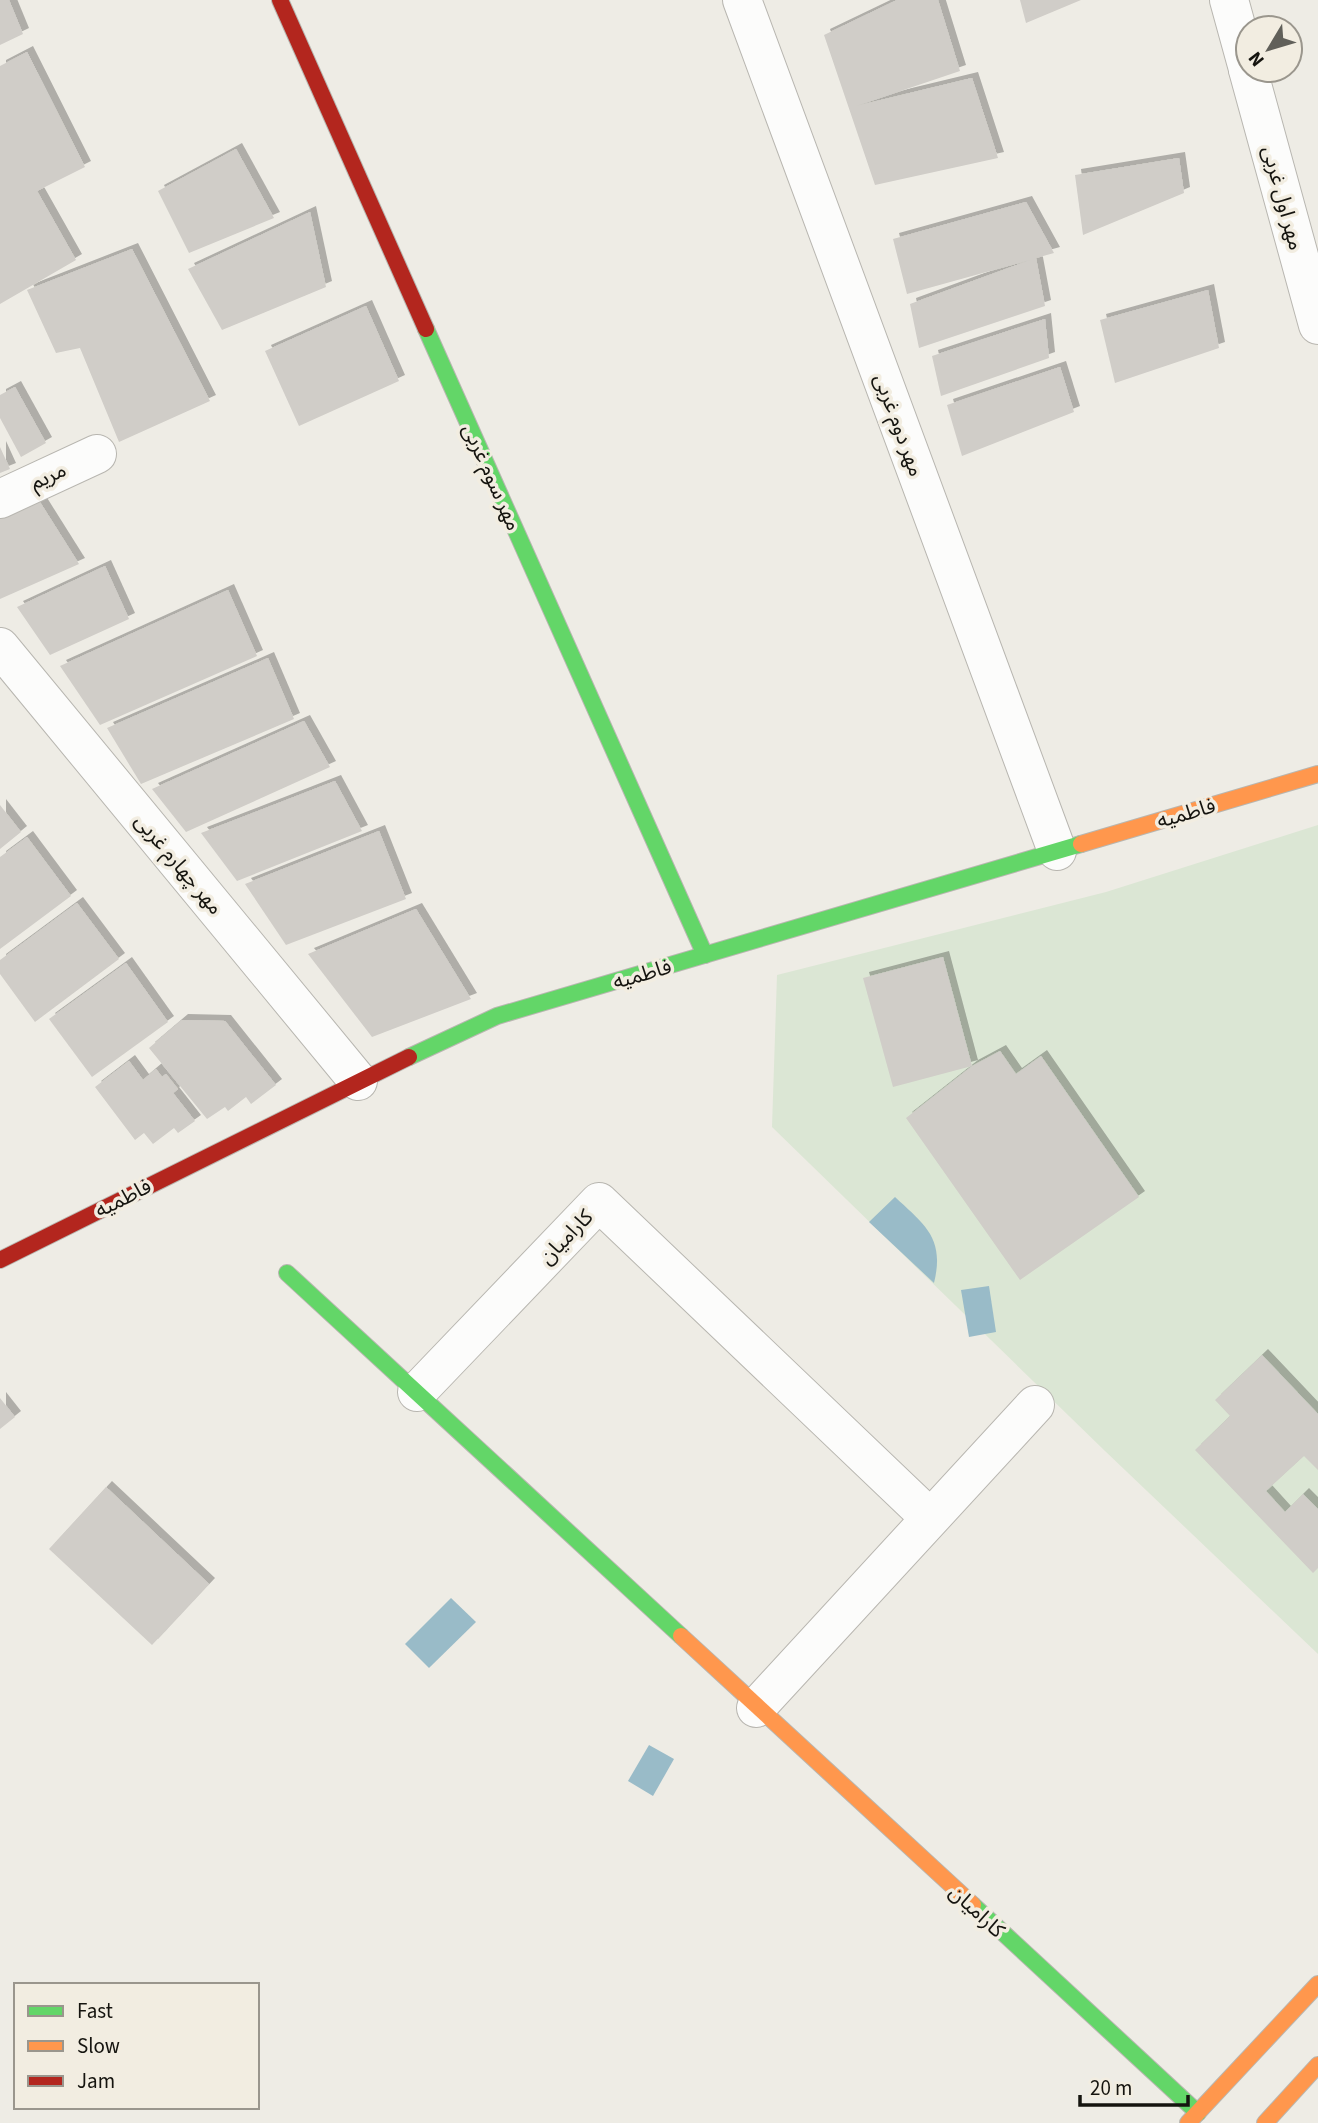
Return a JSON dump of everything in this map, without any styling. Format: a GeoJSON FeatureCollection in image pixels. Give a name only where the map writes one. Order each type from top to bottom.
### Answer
{"type":"FeatureCollection","features":[{"type":"Feature","properties":{"kind":"street","name":"مهر سوم غربی"},"geometry":{"type":"LineString","coordinates":[[279,0],[705,955]]}},
{"type":"Feature","properties":{"kind":"street","name":"مهر دوم غربی"},"geometry":{"type":"LineString","coordinates":[[742,0],[1057,851]]}},
{"type":"Feature","properties":{"kind":"street","name":"مهر اول غربی"},"geometry":{"type":"LineString","coordinates":[[1229,0],[1234,18]]}},
{"type":"Feature","properties":{"kind":"street","name":"مهر اول غربی"},"geometry":{"type":"LineString","coordinates":[[1252,84],[1318,326]]}},
{"type":"Feature","properties":{"kind":"street","name":"مریم"},"geometry":{"type":"LineString","coordinates":[[0,499],[97,454]]}},
{"type":"Feature","properties":{"kind":"street","name":"مهر چهارم غربی"},"geometry":{"type":"LineString","coordinates":[[0,647],[358,1080]]}},
{"type":"Feature","properties":{"kind":"street","name":"فاطمیه"},"geometry":{"type":"LineString","coordinates":[[0,1260],[358,1080],[497,1016],[1318,774]]}},
{"type":"Feature","properties":{"kind":"street","name":"کارامیان"},"geometry":{"type":"LineString","coordinates":[[930,1518],[599,1202],[417,1392],[1193,2118]]}},
{"type":"Feature","properties":{"kind":"street"},"geometry":{"type":"LineString","coordinates":[[287,1273],[417,1392]]}},
{"type":"Feature","properties":{"kind":"street"},"geometry":{"type":"LineString","coordinates":[[756,1708],[1035,1405]]}},
{"type":"Feature","properties":{"kind":"street"},"geometry":{"type":"LineString","coordinates":[[1193,2118],[1318,1984]]}},
{"type":"Feature","properties":{"kind":"street"},"geometry":{"type":"LineString","coordinates":[[1265,2123],[1318,2065]]}},
{"type":"Feature","properties":{"kind":"green space"},"geometry":{"type":"Polygon","coordinates":[[[1318,825],[1318,1654],[772,1127],[777,975],[1106,892],[1318,825]]]}},
{"type":"Feature","properties":{"kind":"water"},"geometry":{"type":"Polygon","coordinates":[[[895,1197],[930,1234],[937,1255],[934,1283],[869,1222],[895,1197]]]}},
{"type":"Feature","properties":{"kind":"water"},"geometry":{"type":"Polygon","coordinates":[[[989,1286],[996,1332],[969,1337],[961,1290],[989,1286]]]}},
{"type":"Feature","properties":{"kind":"water"},"geometry":{"type":"Polygon","coordinates":[[[451,1598],[476,1622],[429,1668],[405,1644],[451,1598]]]}},
{"type":"Feature","properties":{"kind":"water"},"geometry":{"type":"Polygon","coordinates":[[[649,1745],[674,1759],[653,1796],[628,1781],[649,1745]]]}},
{"type":"Feature","properties":{"kind":"building"},"geometry":{"type":"Polygon","coordinates":[[[0,0],[9,0],[23,34],[0,45],[0,0]]]}},
{"type":"Feature","properties":{"kind":"building"},"geometry":{"type":"Polygon","coordinates":[[[897,0],[938,0],[960,71],[856,106],[972,78],[998,158],[875,185],[824,35],[897,0]]]}},
{"type":"Feature","properties":{"kind":"building"},"geometry":{"type":"Polygon","coordinates":[[[1020,0],[1081,0],[1026,23],[1020,0]]]}},
{"type":"Feature","properties":{"kind":"building"},"geometry":{"type":"Polygon","coordinates":[[[27,52],[85,167],[37,191],[76,260],[0,304],[0,66],[27,52]]]}},
{"type":"Feature","properties":{"kind":"building"},"geometry":{"type":"Polygon","coordinates":[[[236,149],[274,218],[189,253],[158,191],[236,149]]]}},
{"type":"Feature","properties":{"kind":"building"},"geometry":{"type":"Polygon","coordinates":[[[1179,158],[1184,193],[1083,235],[1075,175],[1179,158]]]}},
{"type":"Feature","properties":{"kind":"building"},"geometry":{"type":"Polygon","coordinates":[[[1026,202],[1054,253],[1036,258],[1045,306],[919,348],[910,304],[1030,260],[907,294],[893,239],[1026,202]]]}},
{"type":"Feature","properties":{"kind":"building"},"geometry":{"type":"Polygon","coordinates":[[[310,212],[326,287],[222,330],[188,269],[310,212]]]}},
{"type":"Feature","properties":{"kind":"building"},"geometry":{"type":"Polygon","coordinates":[[[132,249],[210,401],[119,442],[80,348],[56,353],[27,290],[132,249]]]}},
{"type":"Feature","properties":{"kind":"building"},"geometry":{"type":"Polygon","coordinates":[[[1208,290],[1219,348],[1115,383],[1100,320],[1208,290]]]}},
{"type":"Feature","properties":{"kind":"building"},"geometry":{"type":"Polygon","coordinates":[[[366,306],[399,381],[299,426],[265,351],[366,306]]]}},
{"type":"Feature","properties":{"kind":"building"},"geometry":{"type":"Polygon","coordinates":[[[1045,319],[1049,358],[941,396],[932,356],[1045,319]]]}},
{"type":"Feature","properties":{"kind":"building"},"geometry":{"type":"Polygon","coordinates":[[[1060,367],[1074,412],[962,456],[947,405],[1060,367]]]}},
{"type":"Feature","properties":{"kind":"building"},"geometry":{"type":"Polygon","coordinates":[[[15,387],[46,443],[21,457],[0,418],[0,395],[15,387]]]}},
{"type":"Feature","properties":{"kind":"building"},"geometry":{"type":"Polygon","coordinates":[[[0,447],[10,469],[0,473],[0,447]]]}},
{"type":"Feature","properties":{"kind":"building"},"geometry":{"type":"Polygon","coordinates":[[[38,499],[79,564],[0,599],[0,515],[38,499]]]}},
{"type":"Feature","properties":{"kind":"building"},"geometry":{"type":"Polygon","coordinates":[[[105,566],[129,619],[50,655],[17,607],[105,566]]]}},
{"type":"Feature","properties":{"kind":"building"},"geometry":{"type":"Polygon","coordinates":[[[228,590],[257,656],[100,725],[60,666],[228,590]]]}},
{"type":"Feature","properties":{"kind":"building"},"geometry":{"type":"Polygon","coordinates":[[[268,658],[294,719],[141,784],[107,728],[268,658]]]}},
{"type":"Feature","properties":{"kind":"building"},"geometry":{"type":"Polygon","coordinates":[[[304,721],[330,767],[186,832],[152,789],[304,721]]]}},
{"type":"Feature","properties":{"kind":"building"},"geometry":{"type":"Polygon","coordinates":[[[335,781],[362,831],[237,881],[201,833],[335,781]]]}},
{"type":"Feature","properties":{"kind":"building"},"geometry":{"type":"Polygon","coordinates":[[[0,805],[21,832],[0,849],[0,805]]]}},
{"type":"Feature","properties":{"kind":"building"},"geometry":{"type":"Polygon","coordinates":[[[379,831],[406,899],[286,945],[245,884],[379,831]]]}},
{"type":"Feature","properties":{"kind":"building"},"geometry":{"type":"Polygon","coordinates":[[[27,837],[71,896],[0,949],[0,857],[27,837]]]}},
{"type":"Feature","properties":{"kind":"building"},"geometry":{"type":"Polygon","coordinates":[[[77,903],[119,959],[35,1022],[0,974],[0,960],[77,903]]]}},
{"type":"Feature","properties":{"kind":"building"},"geometry":{"type":"Polygon","coordinates":[[[416,909],[471,999],[372,1037],[308,954],[416,909]]]}},
{"type":"Feature","properties":{"kind":"building"},"geometry":{"type":"Polygon","coordinates":[[[943,957],[972,1066],[893,1087],[863,978],[943,957]]]}},
{"type":"Feature","properties":{"kind":"building"},"geometry":{"type":"Polygon","coordinates":[[[126,963],[168,1022],[92,1077],[49,1019],[126,963]]]}},
{"type":"Feature","properties":{"kind":"building"},"geometry":{"type":"Polygon","coordinates":[[[182,1020],[225,1021],[276,1085],[251,1104],[246,1097],[228,1111],[225,1107],[207,1119],[149,1048],[182,1020]]]}},
{"type":"Feature","properties":{"kind":"building"},"geometry":{"type":"Polygon","coordinates":[[[1000,1051],[1016,1074],[1041,1056],[1139,1197],[1020,1280],[906,1118],[972,1066],[1000,1051]]]}},
{"type":"Feature","properties":{"kind":"building"},"geometry":{"type":"Polygon","coordinates":[[[129,1061],[143,1080],[156,1069],[162,1077],[166,1074],[178,1089],[173,1093],[195,1121],[178,1133],[174,1128],[153,1144],[144,1133],[135,1140],[95,1087],[129,1061]]]}},
{"type":"Feature","properties":{"kind":"building"},"geometry":{"type":"Polygon","coordinates":[[[1262,1355],[1318,1414],[1318,1470],[1304,1456],[1266,1491],[1285,1512],[1303,1494],[1318,1509],[1318,1568],[1313,1573],[1195,1450],[1230,1416],[1215,1400],[1262,1355]]]}},
{"type":"Feature","properties":{"kind":"building"},"geometry":{"type":"Polygon","coordinates":[[[0,1398],[15,1417],[0,1429],[0,1398]]]}},
{"type":"Feature","properties":{"kind":"building"},"geometry":{"type":"Polygon","coordinates":[[[106,1487],[209,1584],[152,1645],[49,1549],[106,1487]]]}},
{"type":"Feature","properties":{"kind":"traffic: fast"},"geometry":{"type":"LineString","coordinates":[[426,329],[705,955]]}},
{"type":"Feature","properties":{"kind":"traffic: fast"},"geometry":{"type":"LineString","coordinates":[[409,1057],[497,1016],[1081,844]]}},
{"type":"Feature","properties":{"kind":"traffic: fast"},"geometry":{"type":"LineString","coordinates":[[287,1273],[681,1636]]}},
{"type":"Feature","properties":{"kind":"traffic: fast"},"geometry":{"type":"LineString","coordinates":[[973,1905],[1198,2113]]}},
{"type":"Feature","properties":{"kind":"traffic: slow"},"geometry":{"type":"LineString","coordinates":[[1081,844],[1318,774]]}},
{"type":"Feature","properties":{"kind":"traffic: slow"},"geometry":{"type":"LineString","coordinates":[[681,1636],[973,1905]]}},
{"type":"Feature","properties":{"kind":"traffic: slow"},"geometry":{"type":"LineString","coordinates":[[1188,2123],[1318,1984]]}},
{"type":"Feature","properties":{"kind":"traffic: slow"},"geometry":{"type":"LineString","coordinates":[[1265,2123],[1318,2065]]}},
{"type":"Feature","properties":{"kind":"traffic: jam"},"geometry":{"type":"LineString","coordinates":[[280,0],[426,329]]}},
{"type":"Feature","properties":{"kind":"traffic: jam"},"geometry":{"type":"LineString","coordinates":[[0,1260],[409,1057]]}}]}
